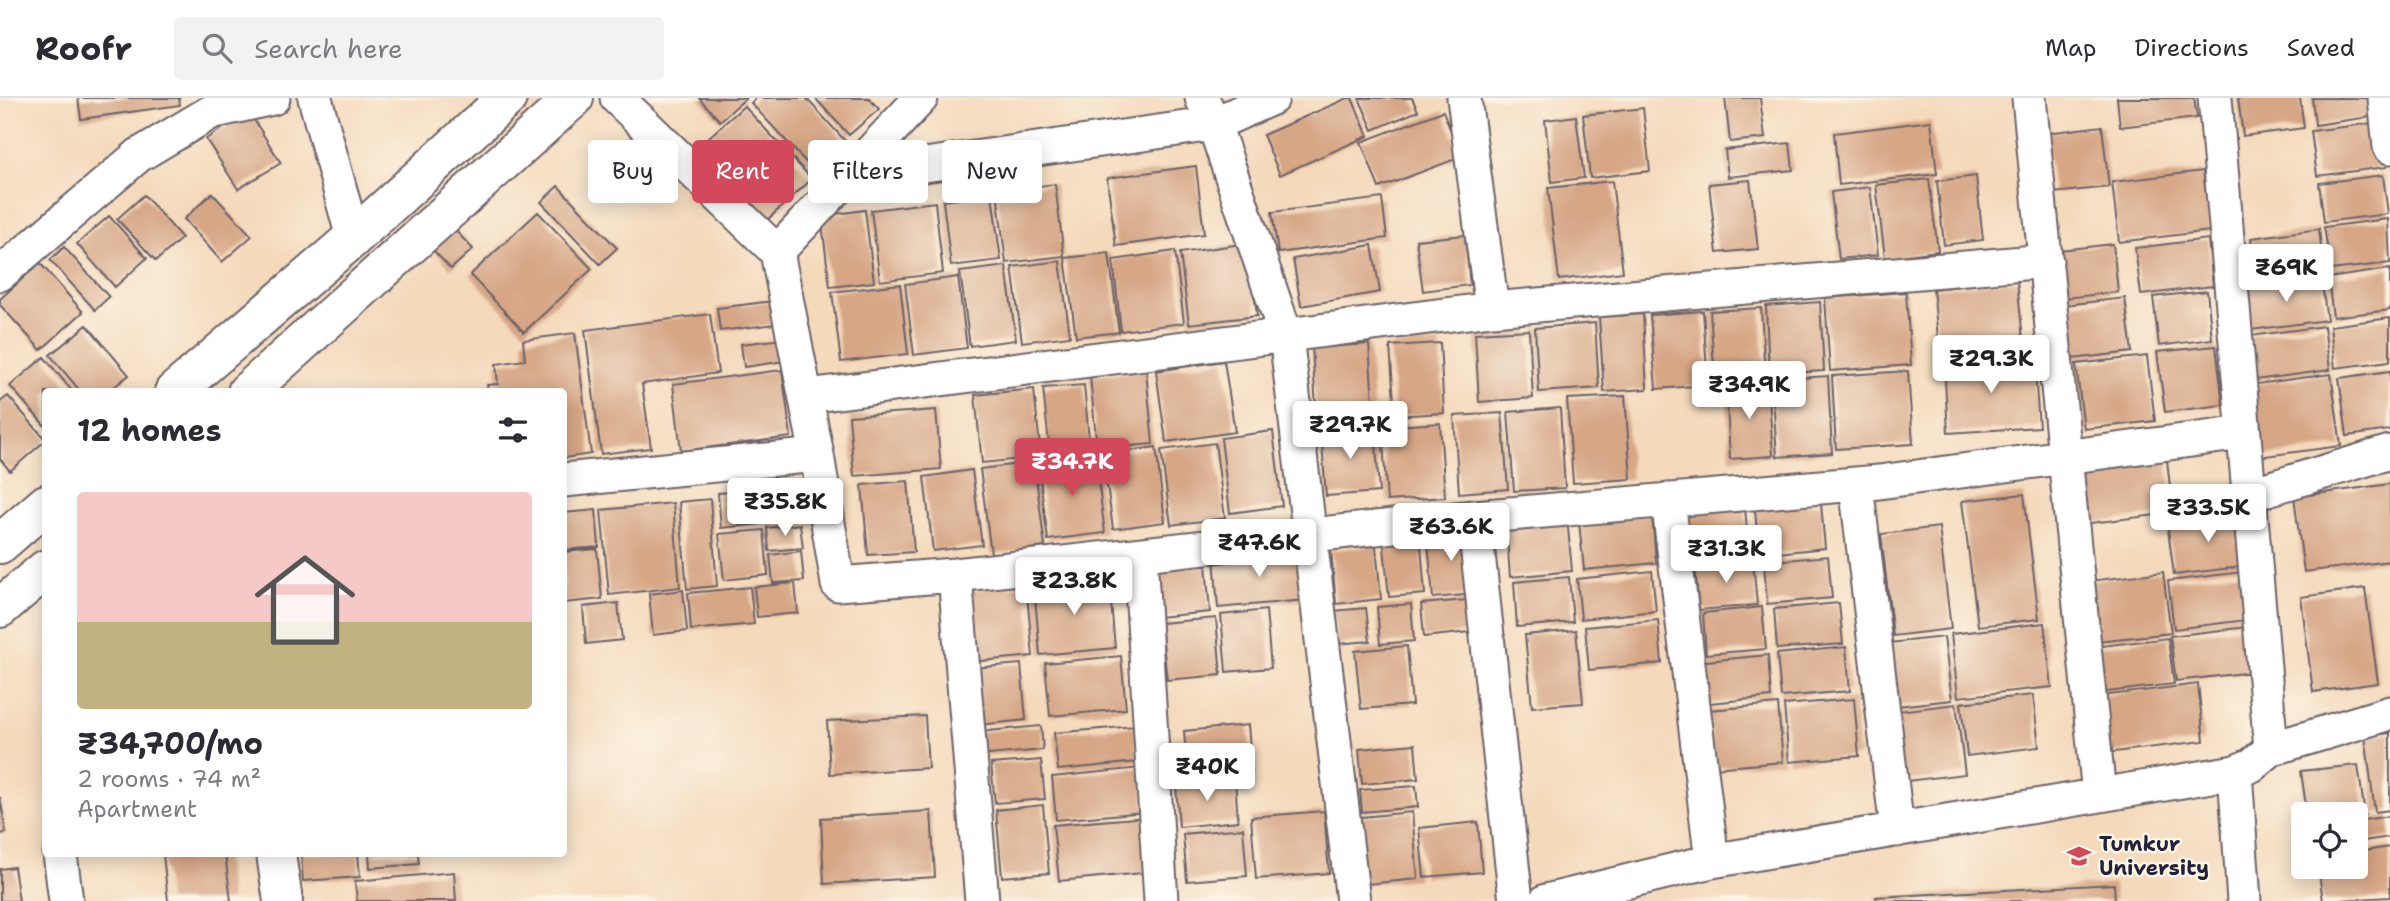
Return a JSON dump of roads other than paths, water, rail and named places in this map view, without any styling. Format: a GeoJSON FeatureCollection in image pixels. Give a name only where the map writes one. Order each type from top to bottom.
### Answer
{"type":"FeatureCollection","features":[{"type":"Feature","properties":{"kind":"main road"},"geometry":{"type":"LineString","coordinates":[[194,384],[508,98]]}},
{"type":"Feature","properties":{"kind":"main road"},"geometry":{"type":"LineString","coordinates":[[251,388],[574,98]]}},
{"type":"Feature","properties":{"kind":"main road"},"geometry":{"type":"LineString","coordinates":[[0,544],[42,507]]}},
{"type":"Feature","properties":{"kind":"main road"},"geometry":{"type":"LineString","coordinates":[[0,608],[42,572]]}},
{"type":"Feature","properties":{"kind":"main road"},"geometry":{"type":"LineString","coordinates":[[276,857],[283,901]]}},
{"type":"Feature","properties":{"kind":"street"},"geometry":{"type":"LineString","coordinates":[[0,274],[139,155],[211,113],[273,98]]}},
{"type":"Feature","properties":{"kind":"street"},"geometry":{"type":"LineString","coordinates":[[315,98],[353,238]]}},
{"type":"Feature","properties":{"kind":"street"},"geometry":{"type":"LineString","coordinates":[[617,98],[776,252],[807,396],[838,584],[955,575],[1474,517],[1856,484],[2243,433]]}},
{"type":"Feature","properties":{"kind":"street"},"geometry":{"type":"LineString","coordinates":[[881,140],[921,98]]}},
{"type":"Feature","properties":{"kind":"street"},"geometry":{"type":"LineString","coordinates":[[928,161],[1272,98]]}},
{"type":"Feature","properties":{"kind":"street"},"geometry":{"type":"LineString","coordinates":[[1464,98],[1492,309]]}},
{"type":"Feature","properties":{"kind":"street"},"geometry":{"type":"LineString","coordinates":[[2029,98],[2063,458],[2099,795]]}},
{"type":"Feature","properties":{"kind":"street"},"geometry":{"type":"LineString","coordinates":[[2216,98],[2271,749]]}},
{"type":"Feature","properties":{"kind":"street"},"geometry":{"type":"LineString","coordinates":[[2385,98],[2390,146]]}},
{"type":"Feature","properties":{"kind":"street"},"geometry":{"type":"LineString","coordinates":[[1208,111],[1286,335],[1353,901]]}},
{"type":"Feature","properties":{"kind":"street"},"geometry":{"type":"LineString","coordinates":[[776,252],[822,203]]}},
{"type":"Feature","properties":{"kind":"street"},"geometry":{"type":"LineString","coordinates":[[807,396],[1492,309],[2046,261]]}},
{"type":"Feature","properties":{"kind":"street"},"geometry":{"type":"LineString","coordinates":[[2248,495],[2390,452]]}},
{"type":"Feature","properties":{"kind":"street"},"geometry":{"type":"LineString","coordinates":[[567,480],[817,455]]}},
{"type":"Feature","properties":{"kind":"street"},"geometry":{"type":"LineString","coordinates":[[1856,484],[1897,830]]}},
{"type":"Feature","properties":{"kind":"street"},"geometry":{"type":"LineString","coordinates":[[1668,500],[1712,861]]}},
{"type":"Feature","properties":{"kind":"street"},"geometry":{"type":"LineString","coordinates":[[1474,517],[1517,901]]}},
{"type":"Feature","properties":{"kind":"street"},"geometry":{"type":"LineString","coordinates":[[1140,555],[1161,901]]}},
{"type":"Feature","properties":{"kind":"street"},"geometry":{"type":"LineString","coordinates":[[955,575],[982,901]]}},
{"type":"Feature","properties":{"kind":"street"},"geometry":{"type":"LineString","coordinates":[[1546,901],[1712,861],[2235,772],[2252,765],[2271,749],[2390,713]]}},
{"type":"Feature","properties":{"kind":"street"},"geometry":{"type":"LineString","coordinates":[[2235,772],[2244,901]]}},
{"type":"Feature","properties":{"kind":"street"},"geometry":{"type":"LineString","coordinates":[[60,857],[66,901]]}},
{"type":"Feature","properties":{"kind":"place","name":"Tumkur University"},"geometry":{"type":"Point","coordinates":[2079,856]}}]}
